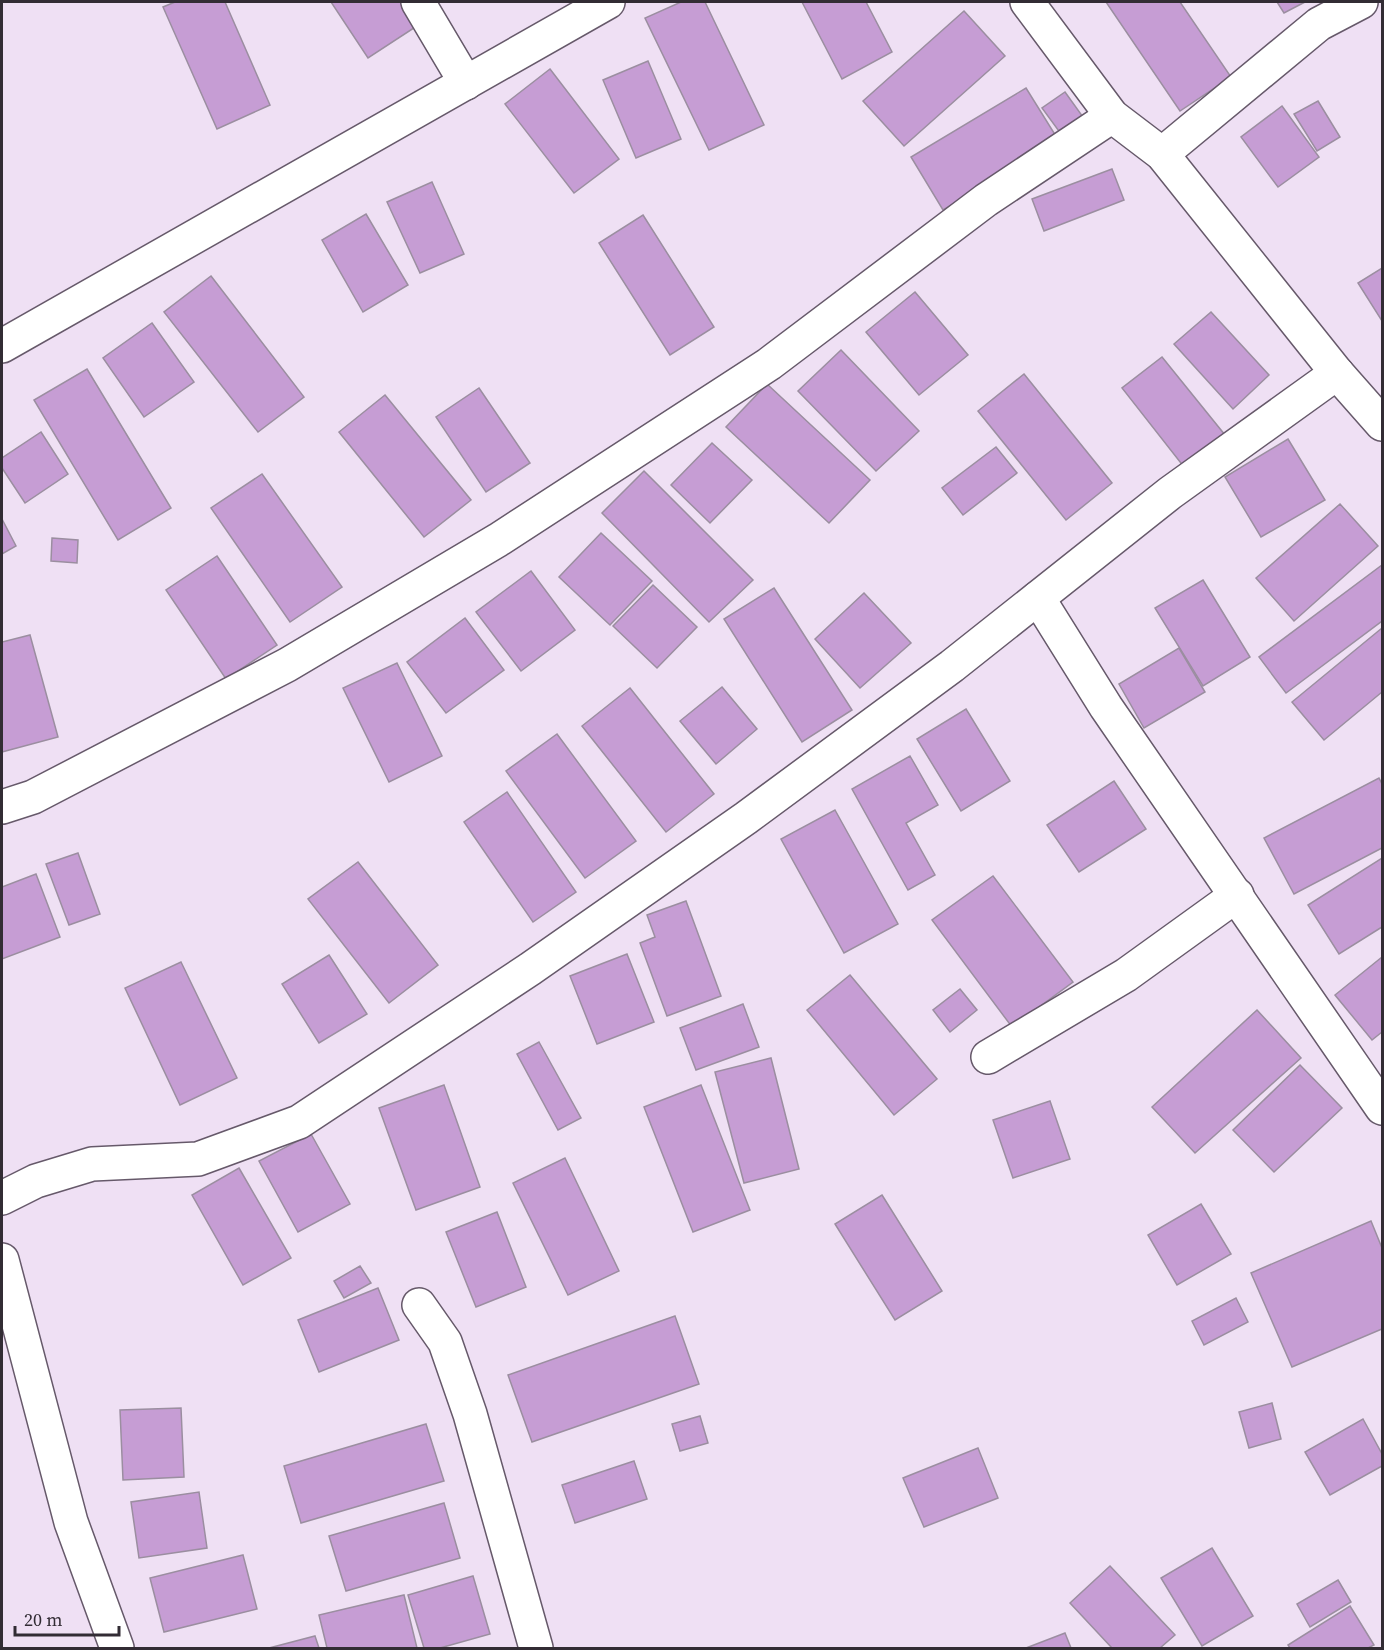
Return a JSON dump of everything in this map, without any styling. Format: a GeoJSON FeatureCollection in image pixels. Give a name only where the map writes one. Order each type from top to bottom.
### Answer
{"type":"FeatureCollection","features":[{"type":"Feature","properties":{"kind":"street"},"geometry":{"type":"LineString","coordinates":[[418,2],[466,82]]}},
{"type":"Feature","properties":{"kind":"street"},"geometry":{"type":"LineString","coordinates":[[2,346],[608,2]]}},
{"type":"Feature","properties":{"kind":"street"},"geometry":{"type":"LineString","coordinates":[[1027,2],[1112,116],[1162,154],[1337,373],[1383,424]]}},
{"type":"Feature","properties":{"kind":"street"},"geometry":{"type":"LineString","coordinates":[[1162,154],[1320,24],[1361,2]]}},
{"type":"Feature","properties":{"kind":"street"},"geometry":{"type":"LineString","coordinates":[[2,807],[33,797],[287,665],[498,540],[769,364],[986,200],[1112,116]]}},
{"type":"Feature","properties":{"kind":"street"},"geometry":{"type":"LineString","coordinates":[[2,1198],[36,1181],[92,1164],[198,1159],[299,1122],[530,969],[746,818],[952,666],[1170,494],[1337,373]]}},
{"type":"Feature","properties":{"kind":"street"},"geometry":{"type":"LineString","coordinates":[[1038,598],[1106,707],[1383,1108]]}},
{"type":"Feature","properties":{"kind":"street"},"geometry":{"type":"LineString","coordinates":[[988,1057],[1126,975],[1237,895]]}},
{"type":"Feature","properties":{"kind":"street"},"geometry":{"type":"LineString","coordinates":[[2,1260],[71,1522],[117,1648]]}},
{"type":"Feature","properties":{"kind":"street"},"geometry":{"type":"LineString","coordinates":[[418,1305],[445,1342],[470,1414],[536,1648]]}},
{"type":"Feature","properties":{"kind":"building"},"geometry":{"type":"Polygon","coordinates":[[[175,2],[225,2],[270,105],[217,129],[163,7],[175,2]]]}},
{"type":"Feature","properties":{"kind":"building"},"geometry":{"type":"Polygon","coordinates":[[[331,2],[405,2],[420,24],[368,58],[331,2]]]}},
{"type":"Feature","properties":{"kind":"building"},"geometry":{"type":"Polygon","coordinates":[[[681,2],[705,2],[764,125],[709,150],[645,18],[681,2]]]}},
{"type":"Feature","properties":{"kind":"building"},"geometry":{"type":"Polygon","coordinates":[[[802,2],[866,2],[892,52],[842,79],[802,2]]]}},
{"type":"Feature","properties":{"kind":"building"},"geometry":{"type":"Polygon","coordinates":[[[1106,2],[1180,2],[1231,77],[1180,111],[1106,2]]]}},
{"type":"Feature","properties":{"kind":"building"},"geometry":{"type":"Polygon","coordinates":[[[1277,2],[1305,2],[1284,13],[1277,2]]]}},
{"type":"Feature","properties":{"kind":"building"},"geometry":{"type":"Polygon","coordinates":[[[964,11],[1005,56],[904,146],[863,101],[964,11]]]}},
{"type":"Feature","properties":{"kind":"building"},"geometry":{"type":"Polygon","coordinates":[[[648,61],[681,139],[636,158],[603,80],[648,61]]]}},
{"type":"Feature","properties":{"kind":"building"},"geometry":{"type":"Polygon","coordinates":[[[550,69],[619,159],[574,193],[505,104],[550,69]]]}},
{"type":"Feature","properties":{"kind":"building"},"geometry":{"type":"Polygon","coordinates":[[[1026,88],[1059,141],[943,210],[911,157],[1026,88]]]}},
{"type":"Feature","properties":{"kind":"building"},"geometry":{"type":"Polygon","coordinates":[[[1065,92],[1083,117],[1061,134],[1042,108],[1065,92]]]}},
{"type":"Feature","properties":{"kind":"building"},"geometry":{"type":"Polygon","coordinates":[[[1318,101],[1340,137],[1317,151],[1294,114],[1318,101]]]}},
{"type":"Feature","properties":{"kind":"building"},"geometry":{"type":"Polygon","coordinates":[[[1282,106],[1319,157],[1278,187],[1241,137],[1282,106]]]}},
{"type":"Feature","properties":{"kind":"building"},"geometry":{"type":"Polygon","coordinates":[[[1112,169],[1124,200],[1044,231],[1032,199],[1112,169]]]}},
{"type":"Feature","properties":{"kind":"building"},"geometry":{"type":"Polygon","coordinates":[[[432,182],[464,254],[420,273],[387,202],[432,182]]]}},
{"type":"Feature","properties":{"kind":"building"},"geometry":{"type":"Polygon","coordinates":[[[366,214],[408,285],[363,312],[322,240],[366,214]]]}},
{"type":"Feature","properties":{"kind":"building"},"geometry":{"type":"Polygon","coordinates":[[[643,215],[714,327],[670,355],[599,243],[643,215]]]}},
{"type":"Feature","properties":{"kind":"building"},"geometry":{"type":"Polygon","coordinates":[[[1382,268],[1382,321],[1358,283],[1382,268]]]}},
{"type":"Feature","properties":{"kind":"building"},"geometry":{"type":"Polygon","coordinates":[[[211,276],[304,397],[258,432],[164,312],[211,276]]]}},
{"type":"Feature","properties":{"kind":"building"},"geometry":{"type":"Polygon","coordinates":[[[915,292],[968,355],[919,395],[866,332],[915,292]]]}},
{"type":"Feature","properties":{"kind":"building"},"geometry":{"type":"Polygon","coordinates":[[[1211,312],[1269,375],[1233,409],[1174,344],[1211,312]]]}},
{"type":"Feature","properties":{"kind":"building"},"geometry":{"type":"Polygon","coordinates":[[[152,323],[194,382],[144,417],[103,358],[152,323]]]}},
{"type":"Feature","properties":{"kind":"building"},"geometry":{"type":"Polygon","coordinates":[[[841,350],[919,431],[876,471],[798,391],[841,350]]]}},
{"type":"Feature","properties":{"kind":"building"},"geometry":{"type":"Polygon","coordinates":[[[1162,357],[1225,435],[1184,467],[1122,388],[1162,357]]]}},
{"type":"Feature","properties":{"kind":"building"},"geometry":{"type":"Polygon","coordinates":[[[87,369],[171,508],[118,540],[34,400],[87,369]]]}},
{"type":"Feature","properties":{"kind":"building"},"geometry":{"type":"Polygon","coordinates":[[[1024,374],[1112,483],[1066,520],[978,411],[1024,374]]]}},
{"type":"Feature","properties":{"kind":"building"},"geometry":{"type":"Polygon","coordinates":[[[767,384],[870,480],[829,523],[726,427],[767,384]]]}},
{"type":"Feature","properties":{"kind":"building"},"geometry":{"type":"Polygon","coordinates":[[[479,388],[530,463],[486,492],[436,417],[479,388]]]}},
{"type":"Feature","properties":{"kind":"building"},"geometry":{"type":"Polygon","coordinates":[[[385,395],[471,500],[424,537],[339,432],[385,395]]]}},
{"type":"Feature","properties":{"kind":"building"},"geometry":{"type":"Polygon","coordinates":[[[41,432],[68,474],[25,503],[2,468],[2,458],[41,432]]]}},
{"type":"Feature","properties":{"kind":"building"},"geometry":{"type":"Polygon","coordinates":[[[1288,439],[1325,500],[1261,537],[1225,477],[1288,439]]]}},
{"type":"Feature","properties":{"kind":"building"},"geometry":{"type":"Polygon","coordinates":[[[712,443],[752,480],[710,523],[671,485],[712,443]]]}},
{"type":"Feature","properties":{"kind":"building"},"geometry":{"type":"Polygon","coordinates":[[[996,447],[1017,473],[963,515],[942,488],[996,447]]]}},
{"type":"Feature","properties":{"kind":"building"},"geometry":{"type":"Polygon","coordinates":[[[644,471],[753,580],[709,622],[602,513],[644,471]]]}},
{"type":"Feature","properties":{"kind":"building"},"geometry":{"type":"Polygon","coordinates":[[[262,474],[342,587],[290,622],[211,508],[262,474]]]}},
{"type":"Feature","properties":{"kind":"building"},"geometry":{"type":"Polygon","coordinates":[[[1340,504],[1378,546],[1294,621],[1256,578],[1340,504]]]}},
{"type":"Feature","properties":{"kind":"building"},"geometry":{"type":"Polygon","coordinates":[[[2,519],[16,546],[2,554],[2,519]]]}},
{"type":"Feature","properties":{"kind":"building"},"geometry":{"type":"Polygon","coordinates":[[[601,533],[652,581],[610,625],[559,577],[601,533]]]}},
{"type":"Feature","properties":{"kind":"building"},"geometry":{"type":"Polygon","coordinates":[[[52,538],[78,540],[77,563],[51,561],[52,538]]]}},
{"type":"Feature","properties":{"kind":"building"},"geometry":{"type":"Polygon","coordinates":[[[217,556],[277,645],[226,679],[166,590],[217,556]]]}},
{"type":"Feature","properties":{"kind":"building"},"geometry":{"type":"Polygon","coordinates":[[[1382,565],[1382,621],[1286,693],[1259,657],[1382,565]]]}},
{"type":"Feature","properties":{"kind":"building"},"geometry":{"type":"Polygon","coordinates":[[[531,571],[575,630],[521,671],[476,612],[531,571]]]}},
{"type":"Feature","properties":{"kind":"building"},"geometry":{"type":"Polygon","coordinates":[[[1203,580],[1250,657],[1203,686],[1155,608],[1203,580]]]}},
{"type":"Feature","properties":{"kind":"building"},"geometry":{"type":"Polygon","coordinates":[[[653,585],[697,627],[657,668],[613,626],[653,585]]]}},
{"type":"Feature","properties":{"kind":"building"},"geometry":{"type":"Polygon","coordinates":[[[774,588],[852,710],[802,742],[724,619],[774,588]]]}},
{"type":"Feature","properties":{"kind":"building"},"geometry":{"type":"Polygon","coordinates":[[[864,593],[911,643],[860,688],[815,639],[864,593]]]}},
{"type":"Feature","properties":{"kind":"building"},"geometry":{"type":"Polygon","coordinates":[[[465,618],[504,670],[446,713],[407,662],[465,618]]]}},
{"type":"Feature","properties":{"kind":"building"},"geometry":{"type":"Polygon","coordinates":[[[1382,628],[1382,692],[1324,740],[1292,702],[1382,628]]]}},
{"type":"Feature","properties":{"kind":"building"},"geometry":{"type":"Polygon","coordinates":[[[30,635],[58,737],[2,752],[2,642],[30,635]]]}},
{"type":"Feature","properties":{"kind":"building"},"geometry":{"type":"Polygon","coordinates":[[[1179,648],[1205,692],[1144,728],[1119,684],[1179,648]]]}},
{"type":"Feature","properties":{"kind":"building"},"geometry":{"type":"Polygon","coordinates":[[[397,663],[442,756],[389,782],[343,688],[397,663]]]}},
{"type":"Feature","properties":{"kind":"building"},"geometry":{"type":"Polygon","coordinates":[[[722,687],[757,729],[716,764],[680,721],[722,687]]]}},
{"type":"Feature","properties":{"kind":"building"},"geometry":{"type":"Polygon","coordinates":[[[630,688],[714,794],[666,832],[582,726],[630,688]]]}},
{"type":"Feature","properties":{"kind":"building"},"geometry":{"type":"Polygon","coordinates":[[[966,709],[1010,781],[961,811],[917,739],[966,709]]]}},
{"type":"Feature","properties":{"kind":"building"},"geometry":{"type":"Polygon","coordinates":[[[557,734],[636,841],[585,878],[506,771],[557,734]]]}},
{"type":"Feature","properties":{"kind":"building"},"geometry":{"type":"Polygon","coordinates":[[[910,756],[938,805],[906,823],[935,875],[908,890],[852,789],[910,756]]]}},
{"type":"Feature","properties":{"kind":"building"},"geometry":{"type":"Polygon","coordinates":[[[1379,778],[1382,784],[1382,848],[1294,894],[1264,838],[1379,778]]]}},
{"type":"Feature","properties":{"kind":"building"},"geometry":{"type":"Polygon","coordinates":[[[1114,781],[1146,829],[1079,872],[1047,825],[1114,781]]]}},
{"type":"Feature","properties":{"kind":"building"},"geometry":{"type":"Polygon","coordinates":[[[507,792],[576,892],[533,922],[464,822],[507,792]]]}},
{"type":"Feature","properties":{"kind":"building"},"geometry":{"type":"Polygon","coordinates":[[[835,810],[898,924],[844,953],[781,839],[835,810]]]}},
{"type":"Feature","properties":{"kind":"building"},"geometry":{"type":"Polygon","coordinates":[[[78,853],[100,914],[69,925],[46,864],[78,853]]]}},
{"type":"Feature","properties":{"kind":"building"},"geometry":{"type":"Polygon","coordinates":[[[1382,858],[1382,927],[1339,954],[1308,905],[1382,858]]]}},
{"type":"Feature","properties":{"kind":"building"},"geometry":{"type":"Polygon","coordinates":[[[358,862],[438,965],[389,1003],[308,899],[358,862]]]}},
{"type":"Feature","properties":{"kind":"building"},"geometry":{"type":"Polygon","coordinates":[[[36,874],[60,937],[2,959],[2,887],[36,874]]]}},
{"type":"Feature","properties":{"kind":"building"},"geometry":{"type":"Polygon","coordinates":[[[993,876],[1073,982],[1012,1027],[932,920],[993,876]]]}},
{"type":"Feature","properties":{"kind":"building"},"geometry":{"type":"Polygon","coordinates":[[[686,901],[721,996],[667,1016],[640,943],[655,937],[647,915],[686,901]]]}},
{"type":"Feature","properties":{"kind":"building"},"geometry":{"type":"Polygon","coordinates":[[[627,954],[654,1022],[597,1044],[570,976],[627,954]]]}},
{"type":"Feature","properties":{"kind":"building"},"geometry":{"type":"Polygon","coordinates":[[[329,955],[367,1014],[319,1043],[282,984],[329,955]]]}},
{"type":"Feature","properties":{"kind":"building"},"geometry":{"type":"Polygon","coordinates":[[[1382,957],[1382,1032],[1372,1040],[1335,995],[1382,957]]]}},
{"type":"Feature","properties":{"kind":"building"},"geometry":{"type":"Polygon","coordinates":[[[181,962],[237,1078],[180,1105],[125,988],[181,962]]]}},
{"type":"Feature","properties":{"kind":"building"},"geometry":{"type":"Polygon","coordinates":[[[850,975],[937,1079],[894,1115],[807,1010],[850,975]]]}},
{"type":"Feature","properties":{"kind":"building"},"geometry":{"type":"Polygon","coordinates":[[[960,989],[977,1010],[950,1032],[933,1010],[960,989]]]}},
{"type":"Feature","properties":{"kind":"building"},"geometry":{"type":"Polygon","coordinates":[[[743,1004],[759,1047],[696,1070],[680,1028],[743,1004]]]}},
{"type":"Feature","properties":{"kind":"building"},"geometry":{"type":"Polygon","coordinates":[[[1257,1010],[1301,1058],[1195,1153],[1152,1107],[1257,1010]]]}},
{"type":"Feature","properties":{"kind":"building"},"geometry":{"type":"Polygon","coordinates":[[[539,1042],[581,1118],[558,1130],[517,1054],[539,1042]]]}},
{"type":"Feature","properties":{"kind":"building"},"geometry":{"type":"Polygon","coordinates":[[[771,1058],[799,1169],[744,1183],[715,1072],[771,1058]]]}},
{"type":"Feature","properties":{"kind":"building"},"geometry":{"type":"Polygon","coordinates":[[[1300,1065],[1342,1108],[1274,1172],[1233,1130],[1300,1065]]]}},
{"type":"Feature","properties":{"kind":"building"},"geometry":{"type":"Polygon","coordinates":[[[444,1085],[480,1187],[416,1210],[379,1108],[444,1085]]]}},
{"type":"Feature","properties":{"kind":"building"},"geometry":{"type":"Polygon","coordinates":[[[701,1085],[750,1210],[693,1232],[644,1107],[701,1085]]]}},
{"type":"Feature","properties":{"kind":"building"},"geometry":{"type":"Polygon","coordinates":[[[1050,1101],[1070,1159],[1013,1178],[993,1120],[1050,1101]]]}},
{"type":"Feature","properties":{"kind":"building"},"geometry":{"type":"Polygon","coordinates":[[[311,1134],[350,1204],[298,1232],[259,1161],[311,1134]]]}},
{"type":"Feature","properties":{"kind":"building"},"geometry":{"type":"Polygon","coordinates":[[[565,1158],[619,1271],[568,1295],[513,1183],[565,1158]]]}},
{"type":"Feature","properties":{"kind":"building"},"geometry":{"type":"Polygon","coordinates":[[[239,1168],[291,1258],[243,1285],[192,1195],[239,1168]]]}},
{"type":"Feature","properties":{"kind":"building"},"geometry":{"type":"Polygon","coordinates":[[[882,1195],[942,1291],[895,1320],[835,1224],[882,1195]]]}},
{"type":"Feature","properties":{"kind":"building"},"geometry":{"type":"Polygon","coordinates":[[[1201,1204],[1231,1254],[1177,1285],[1148,1235],[1201,1204]]]}},
{"type":"Feature","properties":{"kind":"building"},"geometry":{"type":"Polygon","coordinates":[[[497,1212],[526,1287],[476,1307],[446,1232],[497,1212]]]}},
{"type":"Feature","properties":{"kind":"building"},"geometry":{"type":"Polygon","coordinates":[[[1371,1221],[1382,1248],[1382,1329],[1292,1367],[1251,1273],[1371,1221]]]}},
{"type":"Feature","properties":{"kind":"building"},"geometry":{"type":"Polygon","coordinates":[[[360,1266],[371,1283],[344,1298],[334,1281],[360,1266]]]}},
{"type":"Feature","properties":{"kind":"building"},"geometry":{"type":"Polygon","coordinates":[[[378,1288],[399,1340],[319,1372],[298,1320],[378,1288]]]}},
{"type":"Feature","properties":{"kind":"building"},"geometry":{"type":"Polygon","coordinates":[[[1236,1298],[1248,1322],[1204,1345],[1192,1321],[1236,1298]]]}},
{"type":"Feature","properties":{"kind":"building"},"geometry":{"type":"Polygon","coordinates":[[[675,1316],[699,1384],[532,1442],[508,1375],[675,1316]]]}},
{"type":"Feature","properties":{"kind":"building"},"geometry":{"type":"Polygon","coordinates":[[[1272,1403],[1281,1439],[1249,1448],[1239,1412],[1272,1403]]]}},
{"type":"Feature","properties":{"kind":"building"},"geometry":{"type":"Polygon","coordinates":[[[181,1408],[184,1477],[123,1480],[120,1410],[181,1408]]]}},
{"type":"Feature","properties":{"kind":"building"},"geometry":{"type":"Polygon","coordinates":[[[700,1416],[708,1443],[680,1451],[672,1424],[700,1416]]]}},
{"type":"Feature","properties":{"kind":"building"},"geometry":{"type":"Polygon","coordinates":[[[1363,1419],[1382,1454],[1382,1466],[1330,1495],[1305,1452],[1363,1419]]]}},
{"type":"Feature","properties":{"kind":"building"},"geometry":{"type":"Polygon","coordinates":[[[426,1424],[444,1481],[301,1523],[284,1466],[426,1424]]]}},
{"type":"Feature","properties":{"kind":"building"},"geometry":{"type":"Polygon","coordinates":[[[978,1448],[998,1498],[924,1527],[903,1478],[978,1448]]]}},
{"type":"Feature","properties":{"kind":"building"},"geometry":{"type":"Polygon","coordinates":[[[634,1461],[647,1499],[575,1523],[562,1485],[634,1461]]]}},
{"type":"Feature","properties":{"kind":"building"},"geometry":{"type":"Polygon","coordinates":[[[199,1492],[207,1548],[139,1558],[131,1502],[199,1492]]]}},
{"type":"Feature","properties":{"kind":"building"},"geometry":{"type":"Polygon","coordinates":[[[444,1503],[460,1558],[346,1591],[329,1536],[444,1503]]]}},
{"type":"Feature","properties":{"kind":"building"},"geometry":{"type":"Polygon","coordinates":[[[1212,1548],[1253,1616],[1202,1646],[1161,1578],[1212,1548]]]}},
{"type":"Feature","properties":{"kind":"building"},"geometry":{"type":"Polygon","coordinates":[[[243,1555],[257,1609],[164,1632],[150,1578],[243,1555]]]}},
{"type":"Feature","properties":{"kind":"building"},"geometry":{"type":"Polygon","coordinates":[[[1110,1566],[1175,1635],[1160,1648],[1112,1648],[1070,1603],[1110,1566]]]}},
{"type":"Feature","properties":{"kind":"building"},"geometry":{"type":"Polygon","coordinates":[[[473,1576],[490,1634],[440,1648],[424,1648],[408,1595],[473,1576]]]}},
{"type":"Feature","properties":{"kind":"building"},"geometry":{"type":"Polygon","coordinates":[[[1338,1580],[1351,1602],[1310,1627],[1297,1604],[1338,1580]]]}},
{"type":"Feature","properties":{"kind":"building"},"geometry":{"type":"Polygon","coordinates":[[[404,1595],[417,1648],[327,1648],[319,1615],[404,1595]]]}},
{"type":"Feature","properties":{"kind":"building"},"geometry":{"type":"Polygon","coordinates":[[[1350,1606],[1374,1645],[1368,1648],[1290,1648],[1288,1645],[1350,1606]]]}},
{"type":"Feature","properties":{"kind":"building"},"geometry":{"type":"Polygon","coordinates":[[[1065,1633],[1071,1648],[1026,1648],[1065,1633]]]}},
{"type":"Feature","properties":{"kind":"building"},"geometry":{"type":"Polygon","coordinates":[[[315,1636],[319,1648],[269,1648],[315,1636]]]}}]}
